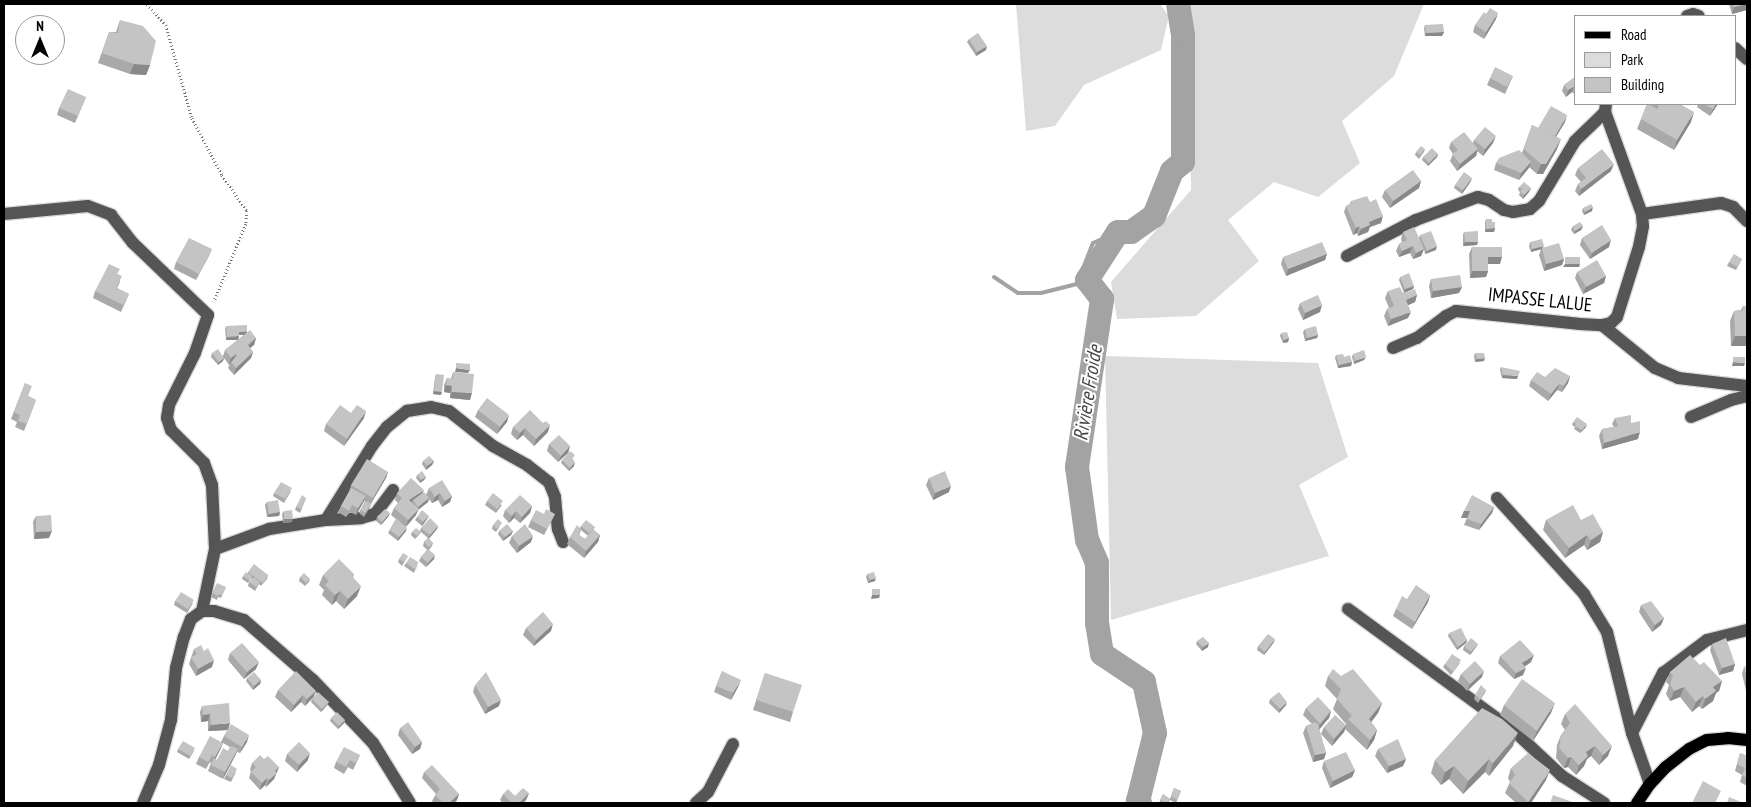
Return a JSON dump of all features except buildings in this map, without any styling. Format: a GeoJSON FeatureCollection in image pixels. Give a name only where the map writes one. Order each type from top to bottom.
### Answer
{"type":"FeatureCollection","features":[{"type":"Feature","properties":{"kind":"main road"},"geometry":{"type":"LineString","coordinates":[[1637,803],[1650,784],[1681,755],[1707,740],[1728,738],[1747,740]]}},
{"type":"Feature","properties":{"kind":"street"},"geometry":{"type":"LineString","coordinates":[[1736,49],[1747,59]]}},
{"type":"Feature","properties":{"kind":"street"},"geometry":{"type":"LineString","coordinates":[[1347,256],[1416,220],[1478,197],[1489,200],[1504,210],[1513,212],[1530,209],[1539,201],[1575,141],[1605,108]]}},
{"type":"Feature","properties":{"kind":"street","name":"IMPASSE LALUE"},"geometry":{"type":"LineString","coordinates":[[1393,348],[1416,338],[1456,311],[1602,325],[1611,322],[1617,317],[1640,246],[1643,226],[1642,214],[1605,108]]}},
{"type":"Feature","properties":{"kind":"street"},"geometry":{"type":"LineString","coordinates":[[1642,214],[1721,203],[1733,207],[1747,221]]}},
{"type":"Feature","properties":{"kind":"street"},"geometry":{"type":"LineString","coordinates":[[4,214],[88,206],[111,214],[133,243],[208,315],[195,353],[169,405],[167,418],[171,430],[204,463],[212,485],[214,549],[202,611]]}},
{"type":"Feature","properties":{"kind":"street"},"geometry":{"type":"LineString","coordinates":[[1602,325],[1655,368],[1678,378],[1747,386]]}},
{"type":"Feature","properties":{"kind":"street"},"geometry":{"type":"LineString","coordinates":[[1691,417],[1731,400],[1747,396]]}},
{"type":"Feature","properties":{"kind":"street"},"geometry":{"type":"LineString","coordinates":[[326,520],[372,446],[387,428],[406,411],[431,407],[449,411],[493,446],[528,465],[549,482],[555,497],[558,528],[563,542]]}},
{"type":"Feature","properties":{"kind":"street"},"geometry":{"type":"LineString","coordinates":[[214,549],[268,528],[326,520],[361,518],[375,514],[393,490]]}},
{"type":"Feature","properties":{"kind":"street"},"geometry":{"type":"LineString","coordinates":[[1497,498],[1584,594],[1607,632],[1632,732],[1650,784]]}},
{"type":"Feature","properties":{"kind":"street"},"geometry":{"type":"LineString","coordinates":[[1348,609],[1514,732],[1562,776],[1604,803]]}},
{"type":"Feature","properties":{"kind":"street"},"geometry":{"type":"LineString","coordinates":[[142,803],[160,765],[171,720],[176,668],[184,636],[192,619],[202,611],[214,611],[244,620],[313,680],[373,744],[410,803]]}},
{"type":"Feature","properties":{"kind":"street"},"geometry":{"type":"LineString","coordinates":[[1632,732],[1663,673],[1707,640],[1747,630]]}},
{"type":"Feature","properties":{"kind":"street"},"geometry":{"type":"LineString","coordinates":[[696,803],[708,792],[733,744]]}},
{"type":"Feature","properties":{"kind":"path"},"geometry":{"type":"LineString","coordinates":[[147,4],[166,25],[192,118],[222,175],[247,211],[246,224],[208,315]]}},
{"type":"Feature","properties":{"kind":"green space"},"geometry":{"type":"Polygon","coordinates":[[[1016,4],[1160,4],[1169,16],[1161,50],[1084,85],[1055,126],[1026,131],[1016,4]]]}},
{"type":"Feature","properties":{"kind":"green space"},"geometry":{"type":"Polygon","coordinates":[[[1189,4],[1424,4],[1394,76],[1342,121],[1360,163],[1318,197],[1274,182],[1228,220],[1259,261],[1196,316],[1117,319],[1111,282],[1191,190],[1189,4]]]}},
{"type":"Feature","properties":{"kind":"green space"},"geometry":{"type":"Polygon","coordinates":[[[1105,356],[1318,363],[1348,457],[1299,485],[1329,556],[1111,620],[1105,356]]]}},
{"type":"Feature","properties":{"kind":"waterway","name":"Rivière Froide"},"geometry":{"type":"LineString","coordinates":[[1140,803],[1138,801],[1155,733],[1144,682],[1102,654],[1097,623],[1097,563],[1087,540],[1077,467],[1102,299],[1087,280],[1118,232],[1131,232],[1154,216],[1172,171],[1183,162],[1183,35],[1178,4]]}},
{"type":"Feature","properties":{"kind":"waterway"},"geometry":{"type":"LineString","coordinates":[[994,277],[1018,293],[1041,293],[1077,284],[1093,243],[1118,232]]}}]}
